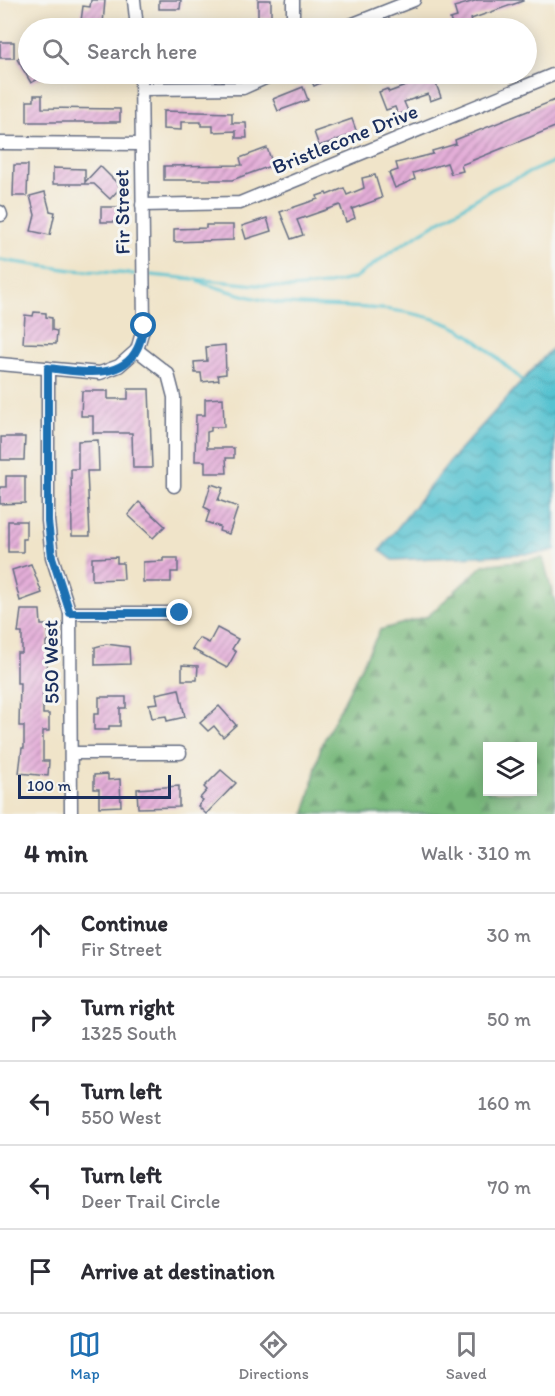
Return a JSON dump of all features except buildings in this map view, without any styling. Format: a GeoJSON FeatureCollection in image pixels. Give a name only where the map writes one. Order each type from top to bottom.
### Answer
{"type":"FeatureCollection","features":[{"type":"Feature","properties":{"kind":"street"},"geometry":{"type":"LineString","coordinates":[[134,0],[136,18]]}},
{"type":"Feature","properties":{"kind":"street"},"geometry":{"type":"LineString","coordinates":[[293,0],[293,18]]}},
{"type":"Feature","properties":{"kind":"street"},"geometry":{"type":"LineString","coordinates":[[368,18],[414,0]]}},
{"type":"Feature","properties":{"kind":"street","name":"Bristlecone Drive"},"geometry":{"type":"LineString","coordinates":[[537,81],[555,74]]}},
{"type":"Feature","properties":{"kind":"street","name":"Fir Street"},"geometry":{"type":"LineString","coordinates":[[137,350],[144,326],[142,84]]}},
{"type":"Feature","properties":{"kind":"street"},"geometry":{"type":"LineString","coordinates":[[143,89],[243,88],[252,84]]}},
{"type":"Feature","properties":{"kind":"street","name":"Bristlecone Drive"},"geometry":{"type":"LineString","coordinates":[[142,205],[240,203],[531,84]]}},
{"type":"Feature","properties":{"kind":"street"},"geometry":{"type":"LineString","coordinates":[[0,143],[141,144]]}},
{"type":"Feature","properties":{"kind":"street"},"geometry":{"type":"LineString","coordinates":[[0,364],[100,373],[119,366],[137,350],[168,374],[174,397],[174,486]]}},
{"type":"Feature","properties":{"kind":"street","name":"550 West"},"geometry":{"type":"LineString","coordinates":[[48,368],[48,521],[52,557],[70,613],[71,814]]}},
{"type":"Feature","properties":{"kind":"street"},"geometry":{"type":"LineString","coordinates":[[70,613],[180,613]]}},
{"type":"Feature","properties":{"kind":"street"},"geometry":{"type":"LineString","coordinates":[[72,753],[180,753]]}},
{"type":"Feature","properties":{"kind":"green space"},"geometry":{"type":"Polygon","coordinates":[[[543,558],[555,602],[555,814],[305,814],[321,746],[380,630],[428,616],[483,565],[543,558]]]}},
{"type":"Feature","properties":{"kind":"water"},"geometry":{"type":"Polygon","coordinates":[[[555,345],[555,550],[542,553],[393,560],[380,550],[450,461],[555,345]]]}},
{"type":"Feature","properties":{"kind":"waterway"},"geometry":{"type":"LineString","coordinates":[[151,275],[290,288],[325,285],[355,278],[395,249],[492,189],[555,161]]}},
{"type":"Feature","properties":{"kind":"waterway"},"geometry":{"type":"LineString","coordinates":[[0,260],[72,270],[134,274]]}},
{"type":"Feature","properties":{"kind":"waterway"},"geometry":{"type":"LineString","coordinates":[[199,282],[277,303],[369,308],[428,317],[468,334],[522,380]]}},
{"type":"Feature","properties":{"kind":"route"},"geometry":{"type":"LineString","coordinates":[[144,326],[137,350],[119,366],[100,373],[48,368],[48,521],[52,557],[70,613],[180,613]]}}]}
